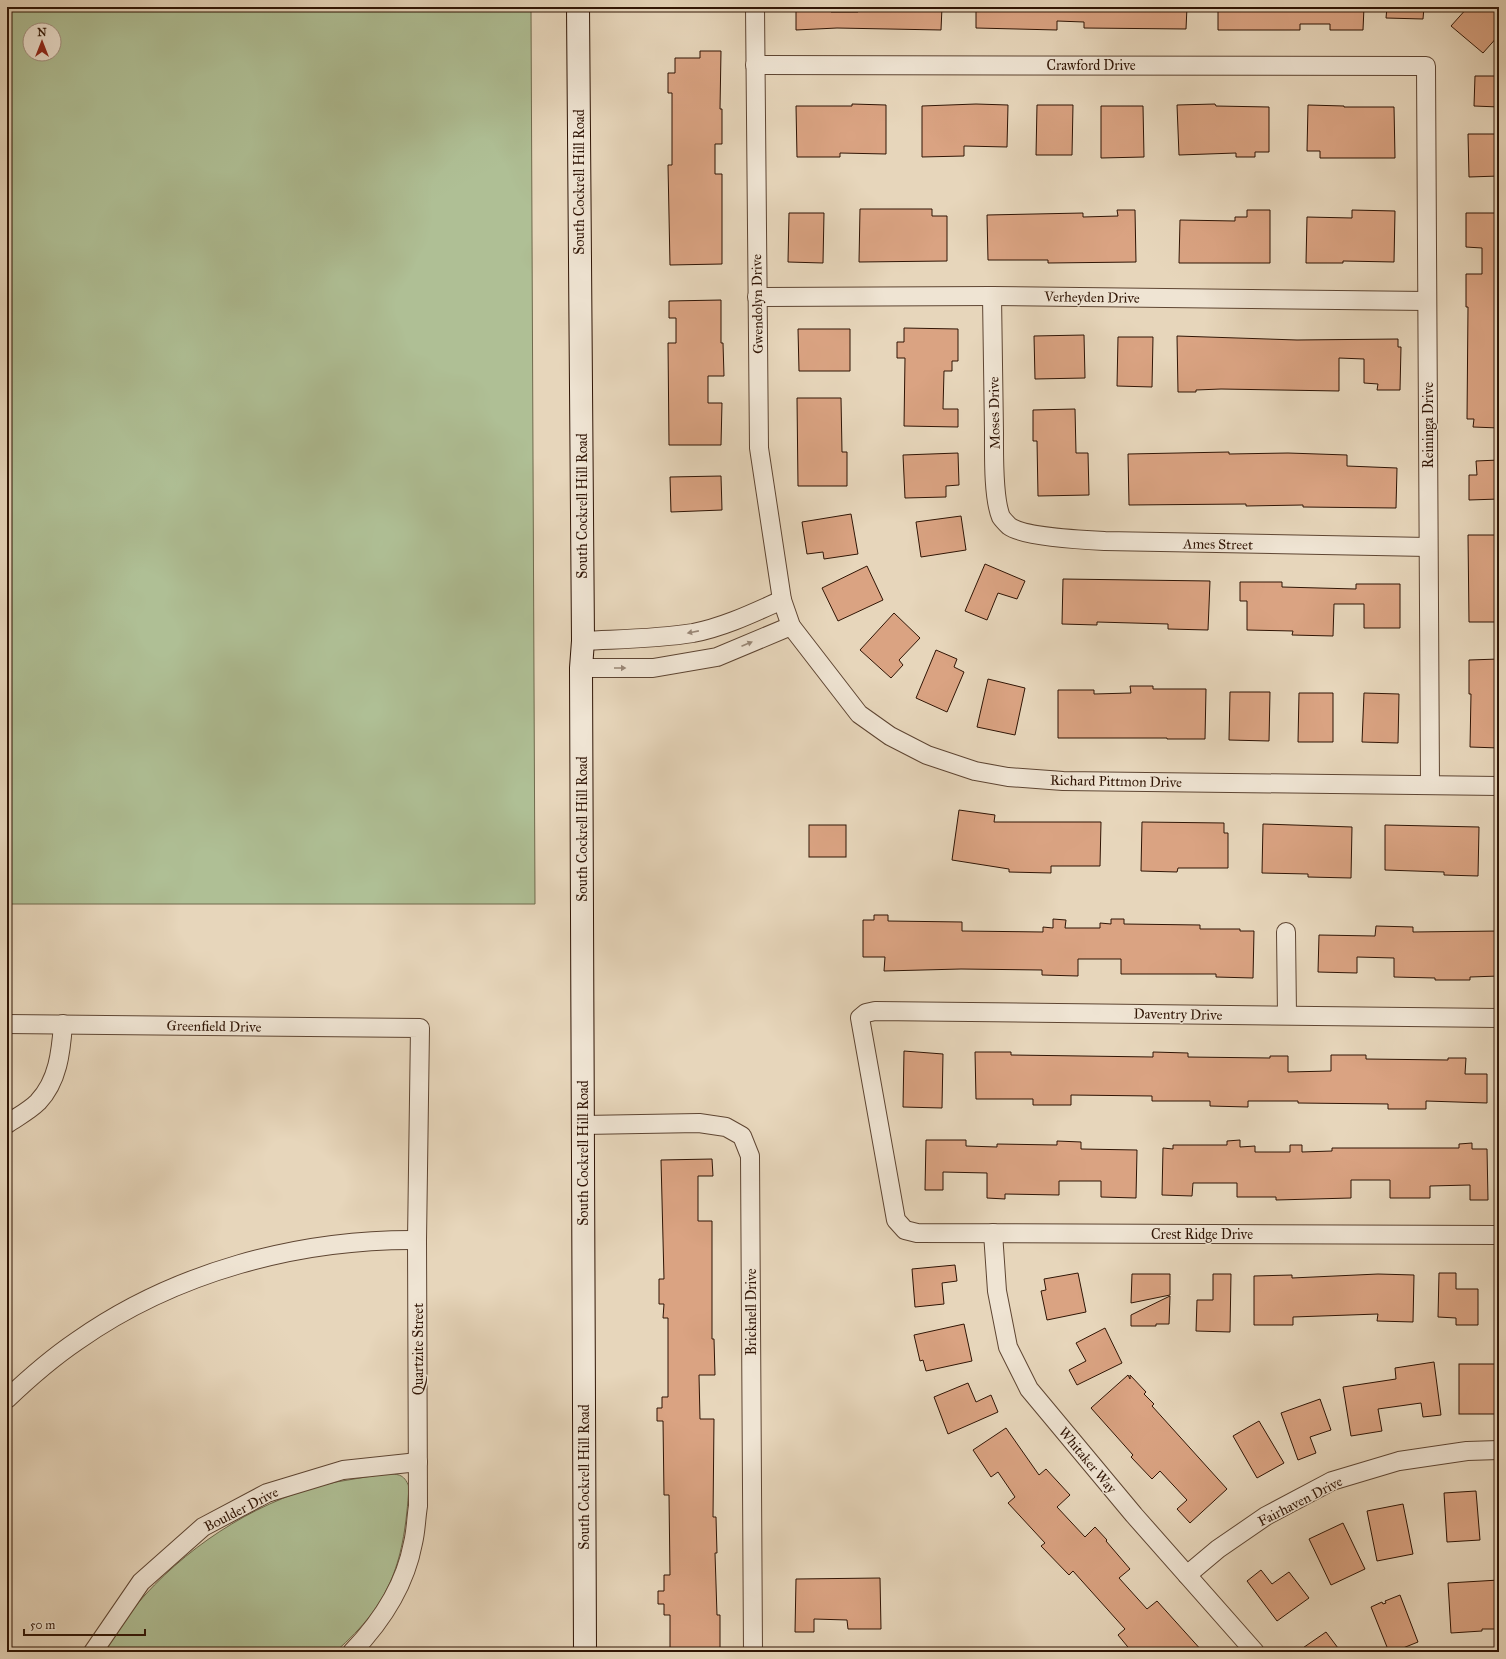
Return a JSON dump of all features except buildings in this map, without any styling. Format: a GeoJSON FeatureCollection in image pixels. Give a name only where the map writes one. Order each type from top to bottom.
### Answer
{"type":"FeatureCollection","features":[{"type":"Feature","properties":{"kind":"main road","name":"South Cockrell Hill Road"},"geometry":{"type":"LineString","coordinates":[[578,7],[583,641],[581,668],[585,1652]]}},
{"type":"Feature","properties":{"kind":"street","name":"Gwendolyn Drive"},"geometry":{"type":"LineString","coordinates":[[755,7],[759,448],[782,600],[791,626]]}},
{"type":"Feature","properties":{"kind":"street","name":"Crawford Drive"},"geometry":{"type":"LineString","coordinates":[[755,65],[1426,66]]}},
{"type":"Feature","properties":{"kind":"street","name":"Reininga Drive"},"geometry":{"type":"LineString","coordinates":[[1426,66],[1430,785]]}},
{"type":"Feature","properties":{"kind":"street","name":"Verheyden Drive"},"geometry":{"type":"LineString","coordinates":[[757,298],[992,296],[1427,301]]}},
{"type":"Feature","properties":{"kind":"street","name":"Moses Drive"},"geometry":{"type":"LineString","coordinates":[[992,296],[994,469],[998,502],[1002,518],[1010,527]]}},
{"type":"Feature","properties":{"kind":"street","name":"Ames Street"},"geometry":{"type":"LineString","coordinates":[[1010,527],[1019,532],[1105,542],[1428,547]]}},
{"type":"Feature","properties":{"kind":"street"},"geometry":{"type":"LineString","coordinates":[[583,641],[651,638],[694,633],[739,619],[782,600]]}},
{"type":"Feature","properties":{"kind":"street"},"geometry":{"type":"LineString","coordinates":[[581,668],[653,668],[717,657],[791,626]]}},
{"type":"Feature","properties":{"kind":"street","name":"Richard Pittmon Drive"},"geometry":{"type":"LineString","coordinates":[[791,626],[859,714],[890,736],[927,755],[975,771],[1008,777],[1063,781],[1499,786]]}},
{"type":"Feature","properties":{"kind":"street"},"geometry":{"type":"LineString","coordinates":[[1286,932],[1287,1015]]}},
{"type":"Feature","properties":{"kind":"street","name":"Daventry Drive"},"geometry":{"type":"LineString","coordinates":[[905,1230],[896,1220],[860,1018],[866,1013],[875,1011],[1499,1018]]}},
{"type":"Feature","properties":{"kind":"street","name":"Greenfield Drive"},"geometry":{"type":"LineString","coordinates":[[7,1024],[420,1028]]}},
{"type":"Feature","properties":{"kind":"street"},"geometry":{"type":"LineString","coordinates":[[7,1124],[38,1102],[48,1089],[56,1072],[61,1050],[63,1024]]}},
{"type":"Feature","properties":{"kind":"street","name":"Quartzite Street"},"geometry":{"type":"LineString","coordinates":[[352,1652],[370,1634],[389,1607],[403,1578],[413,1543],[418,1506],[417,1240],[420,1028]]}},
{"type":"Feature","properties":{"kind":"street","name":"Bricknell Drive"},"geometry":{"type":"LineString","coordinates":[[583,1125],[699,1123],[726,1127],[742,1136],[750,1156],[753,1652]]}},
{"type":"Feature","properties":{"kind":"street","name":"Crest Ridge Drive"},"geometry":{"type":"LineString","coordinates":[[905,1230],[917,1233],[1499,1236]]}},
{"type":"Feature","properties":{"kind":"street","name":"Whitaker Way"},"geometry":{"type":"LineString","coordinates":[[993,1233],[997,1291],[1008,1347],[1029,1389],[1134,1515],[1255,1652]]}},
{"type":"Feature","properties":{"kind":"street"},"geometry":{"type":"LineString","coordinates":[[7,1399],[35,1372],[84,1336],[118,1315],[172,1288],[216,1270],[272,1255],[315,1247],[382,1239],[417,1240]]}},
{"type":"Feature","properties":{"kind":"street","name":"Fairhaven Drive"},"geometry":{"type":"LineString","coordinates":[[1187,1575],[1218,1549],[1266,1516],[1332,1481],[1399,1461],[1467,1451],[1499,1450]]}},
{"type":"Feature","properties":{"kind":"street","name":"Boulder Drive"},"geometry":{"type":"LineString","coordinates":[[93,1652],[141,1582],[203,1527],[267,1493],[343,1470],[418,1462]]}},
{"type":"Feature","properties":{"kind":"green space"},"geometry":{"type":"Polygon","coordinates":[[[7,7],[531,7],[535,904],[7,904],[7,7]]]}},
{"type":"Feature","properties":{"kind":"green space"},"geometry":{"type":"Polygon","coordinates":[[[384,1474],[400,1475],[405,1479],[409,1487],[407,1513],[399,1558],[383,1597],[355,1634],[335,1652],[104,1652],[122,1622],[145,1595],[164,1575],[208,1539],[257,1510],[283,1498],[336,1482],[384,1474]]]}}]}
